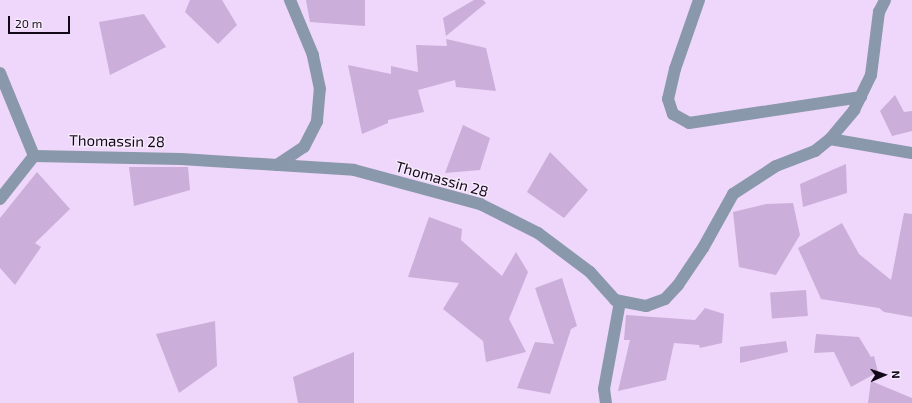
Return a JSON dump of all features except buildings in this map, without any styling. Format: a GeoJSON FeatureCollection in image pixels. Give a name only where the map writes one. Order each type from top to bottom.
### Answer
{"type":"FeatureCollection","features":[{"type":"Feature","properties":{"kind":"street"},"geometry":{"type":"LineString","coordinates":[[277,165],[304,147],[317,121],[320,89],[313,55],[290,0]]}},
{"type":"Feature","properties":{"kind":"street"},"geometry":{"type":"LineString","coordinates":[[699,0],[675,69],[668,99],[673,114],[689,123],[861,97]]}},
{"type":"Feature","properties":{"kind":"street"},"geometry":{"type":"LineString","coordinates":[[606,403],[604,389],[620,302],[646,306],[665,299],[678,285],[703,248],[733,194],[776,166],[815,151],[830,140],[854,110],[870,75],[879,12],[885,0]]}},
{"type":"Feature","properties":{"kind":"street"},"geometry":{"type":"LineString","coordinates":[[0,73],[34,156],[0,199]]}},
{"type":"Feature","properties":{"kind":"street"},"geometry":{"type":"LineString","coordinates":[[830,140],[912,153]]}},
{"type":"Feature","properties":{"kind":"street","name":"Thomassin 28"},"geometry":{"type":"LineString","coordinates":[[34,156],[181,159],[354,170],[480,204],[538,233],[590,272],[606,291],[620,302]]}}]}
